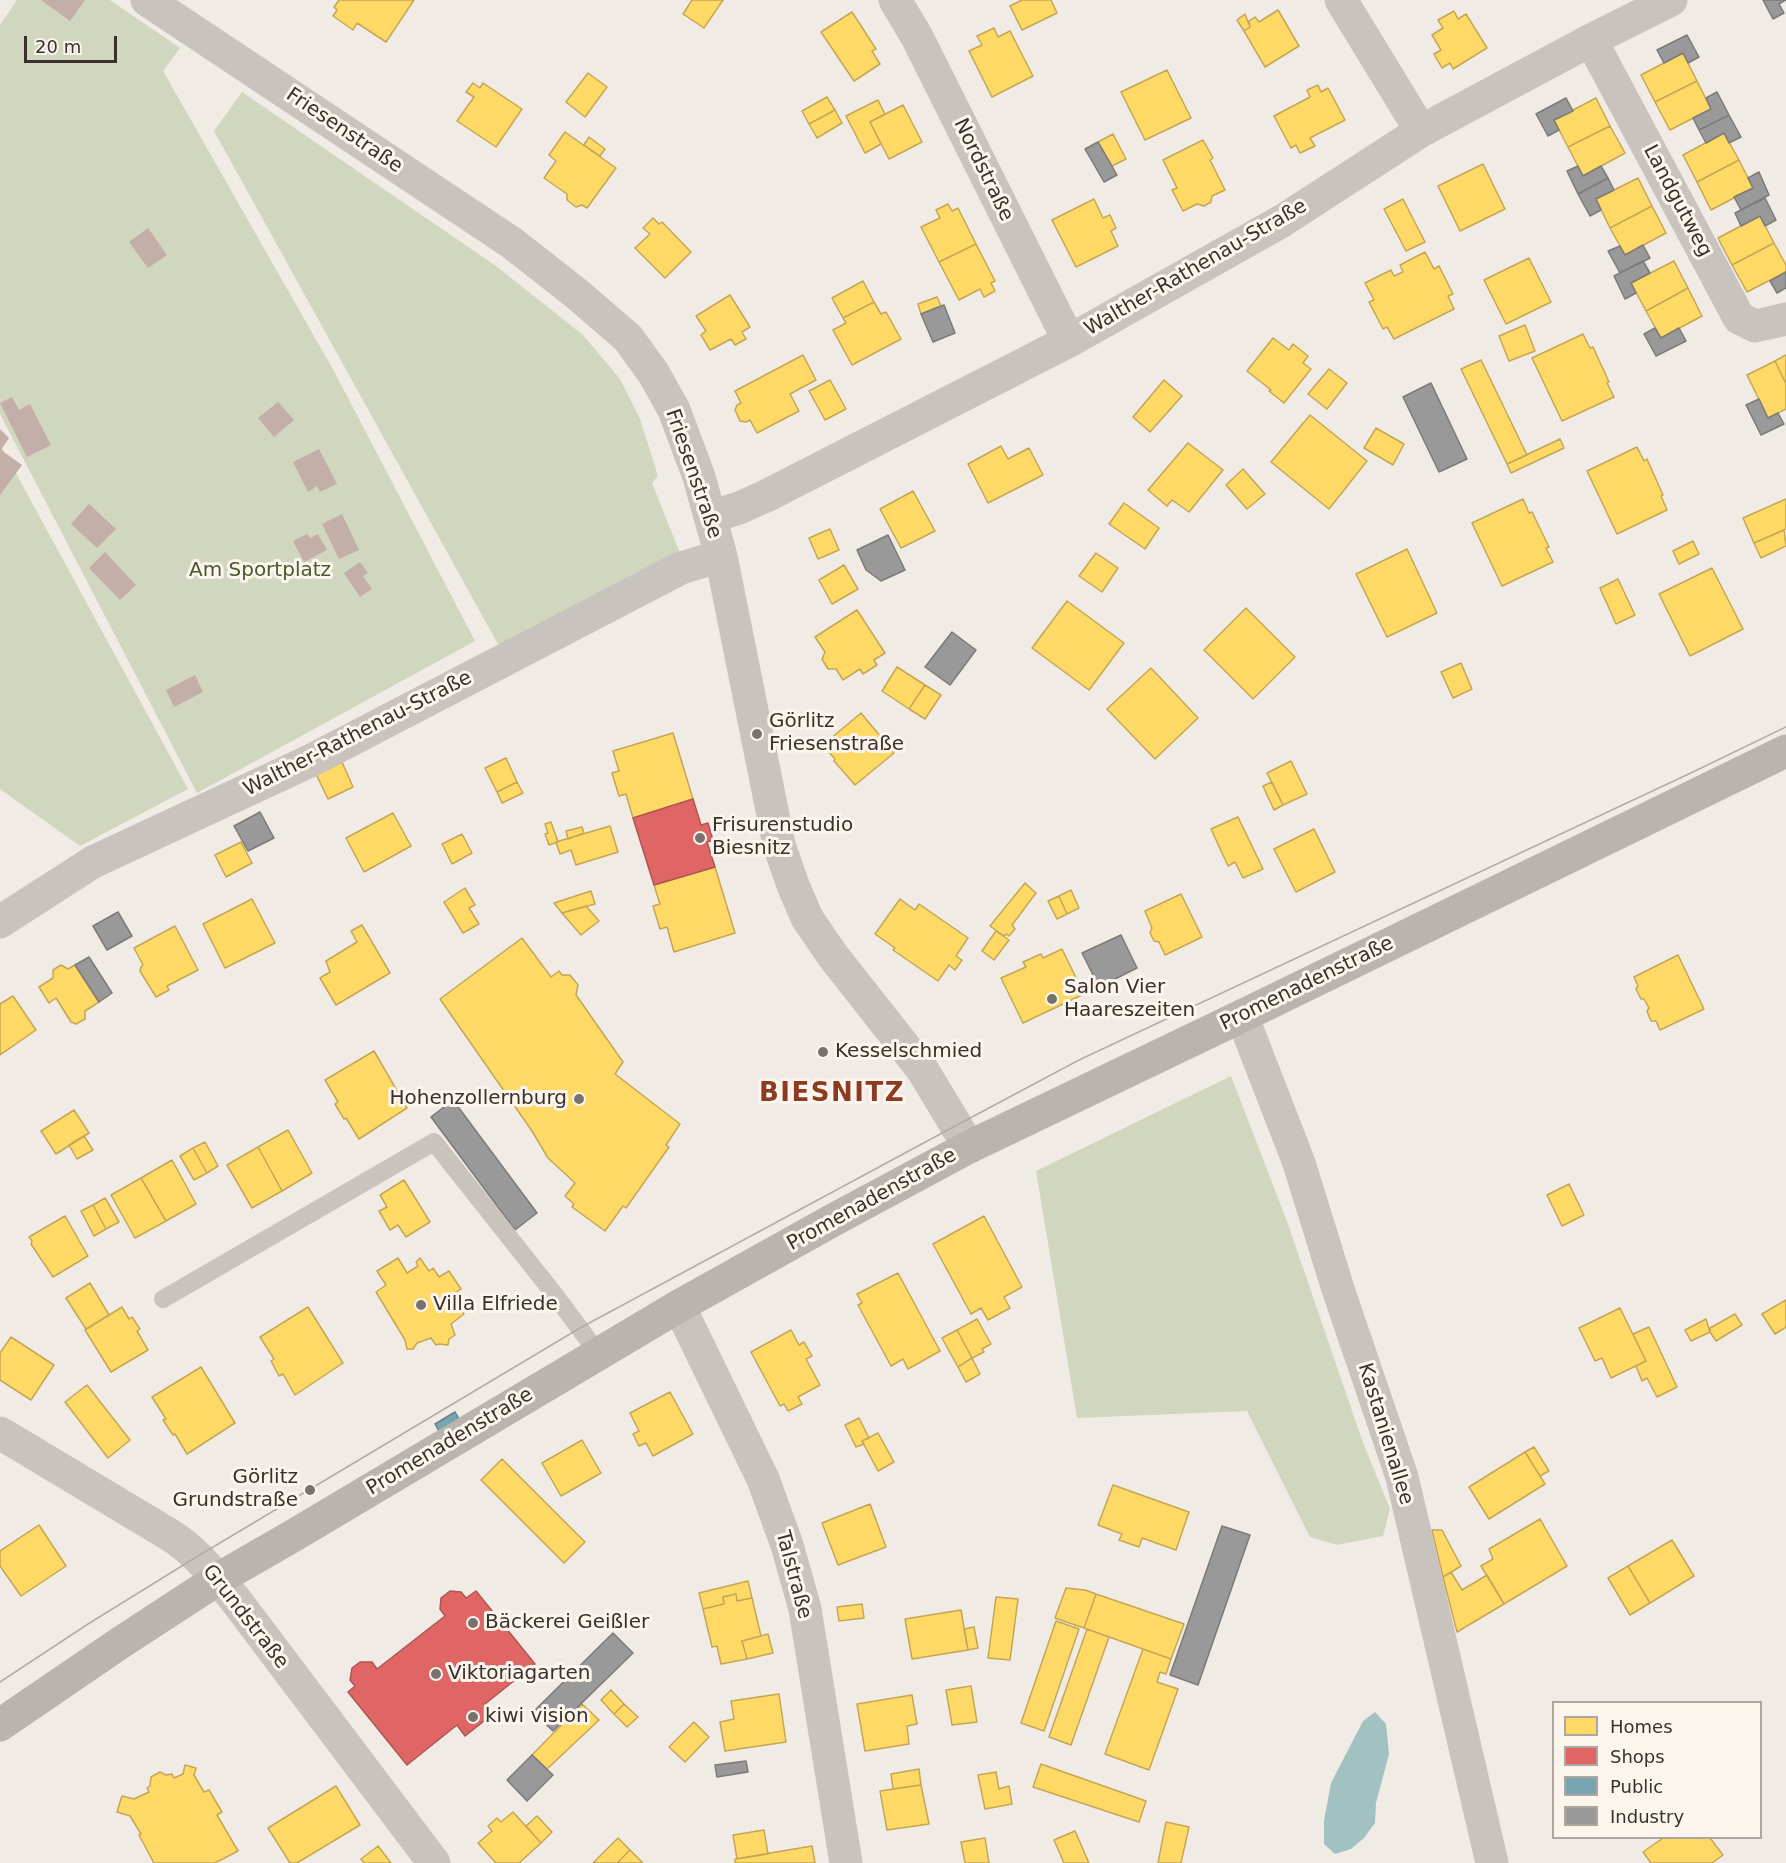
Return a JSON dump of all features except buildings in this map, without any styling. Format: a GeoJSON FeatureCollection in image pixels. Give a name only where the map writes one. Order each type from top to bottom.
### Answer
{"type":"FeatureCollection","features":[{"type":"Feature","properties":{"kind":"main road","name":"Promenadenstraße"},"geometry":{"type":"LineString","coordinates":[[0,1725],[218,1579],[679,1306],[969,1147],[1786,752]]}},
{"type":"Feature","properties":{"kind":"street","name":"Friesenstraße"},"geometry":{"type":"LineString","coordinates":[[147,0],[512,243],[628,338],[654,374],[674,410],[711,517],[721,556],[779,845],[793,885],[807,918],[833,956],[922,1069],[969,1147]]}},
{"type":"Feature","properties":{"kind":"street","name":"Nordstraße"},"geometry":{"type":"LineString","coordinates":[[895,0],[917,37],[1069,341]]}},
{"type":"Feature","properties":{"kind":"street"},"geometry":{"type":"LineString","coordinates":[[1341,0],[1421,131]]}},
{"type":"Feature","properties":{"kind":"street","name":"Walther-Rathenau-Straße"},"geometry":{"type":"LineString","coordinates":[[711,517],[740,508],[766,496],[1069,341],[1282,221],[1421,131],[1671,0]]}},
{"type":"Feature","properties":{"kind":"street","name":"Landgutweg"},"geometry":{"type":"LineString","coordinates":[[1592,40],[1739,318],[1755,326],[1786,319]]}},
{"type":"Feature","properties":{"kind":"street","name":"Walther-Rathenau-Straße"},"geometry":{"type":"LineString","coordinates":[[0,922],[93,862],[312,760],[681,568],[721,556]]}},
{"type":"Feature","properties":{"kind":"street","name":"Kastanienallee"},"geometry":{"type":"LineString","coordinates":[[1242,1016],[1299,1163],[1338,1289],[1402,1477],[1492,1863]]}},
{"type":"Feature","properties":{"kind":"street","name":"Talstraße"},"geometry":{"type":"LineString","coordinates":[[679,1306],[763,1479],[787,1545],[804,1609],[846,1863]]}},
{"type":"Feature","properties":{"kind":"street","name":"Grundstraße"},"geometry":{"type":"LineString","coordinates":[[0,1433],[188,1546],[218,1579],[434,1863]]}},
{"type":"Feature","properties":{"kind":"lane"},"geometry":{"type":"LineString","coordinates":[[163,1299],[434,1142],[598,1353]]}},
{"type":"Feature","properties":{"kind":"green space","name":"Am Sportplatz"},"geometry":{"type":"Polygon","coordinates":[[[17,0],[110,0],[180,48],[163,71],[335,373],[475,641],[197,793],[0,414],[0,25],[17,0]]]}},
{"type":"Feature","properties":{"kind":"green space"},"geometry":{"type":"Polygon","coordinates":[[[242,92],[496,266],[583,335],[620,379],[640,419],[658,476],[652,483],[680,553],[499,646],[214,131],[242,92]]]}},
{"type":"Feature","properties":{"kind":"green space"},"geometry":{"type":"Polygon","coordinates":[[[0,444],[188,789],[80,846],[0,789],[0,444]]]}},
{"type":"Feature","properties":{"kind":"green space"},"geometry":{"type":"Polygon","coordinates":[[[1231,1076],[1288,1224],[1362,1440],[1390,1509],[1383,1536],[1337,1545],[1310,1537],[1247,1411],[1077,1418],[1036,1171],[1231,1076]]]}},
{"type":"Feature","properties":{"kind":"water"},"geometry":{"type":"Polygon","coordinates":[[[1375,1712],[1386,1724],[1389,1754],[1376,1803],[1375,1823],[1364,1838],[1351,1849],[1335,1854],[1324,1844],[1324,1821],[1331,1783],[1363,1721],[1375,1712]]]}},
{"type":"Feature","properties":{"kind":"tram line"},"geometry":{"type":"LineString","coordinates":[[0,1682],[198,1556],[580,1328],[957,1125],[1079,1060],[1786,727]]}},
{"type":"Feature","properties":{"kind":"place","name":"Görlitz Friesenstraße"},"geometry":{"type":"Point","coordinates":[757,734]}},
{"type":"Feature","properties":{"kind":"place","name":"Frisurenstudio Biesnitz"},"geometry":{"type":"Point","coordinates":[700,838]}},
{"type":"Feature","properties":{"kind":"place","name":"Salon Vier Haareszeiten"},"geometry":{"type":"Point","coordinates":[1052,999]}},
{"type":"Feature","properties":{"kind":"place","name":"Kesselschmied"},"geometry":{"type":"Point","coordinates":[823,1052]}},
{"type":"Feature","properties":{"kind":"place","name":"Hohenzollernburg"},"geometry":{"type":"Point","coordinates":[579,1099]}},
{"type":"Feature","properties":{"kind":"place","name":"Villa Elfriede"},"geometry":{"type":"Point","coordinates":[421,1305]}},
{"type":"Feature","properties":{"kind":"place","name":"Görlitz Grundstraße"},"geometry":{"type":"Point","coordinates":[310,1490]}},
{"type":"Feature","properties":{"kind":"place","name":"Bäckerei Geißler"},"geometry":{"type":"Point","coordinates":[473,1623]}},
{"type":"Feature","properties":{"kind":"place","name":"Viktoriagarten"},"geometry":{"type":"Point","coordinates":[436,1674]}},
{"type":"Feature","properties":{"kind":"place","name":"kiwi vision"},"geometry":{"type":"Point","coordinates":[473,1717]}},
{"type":"Feature","properties":{"kind":"district","name":"BIESNITZ"},"geometry":{"type":"Point","coordinates":[832,1094]}}]}
